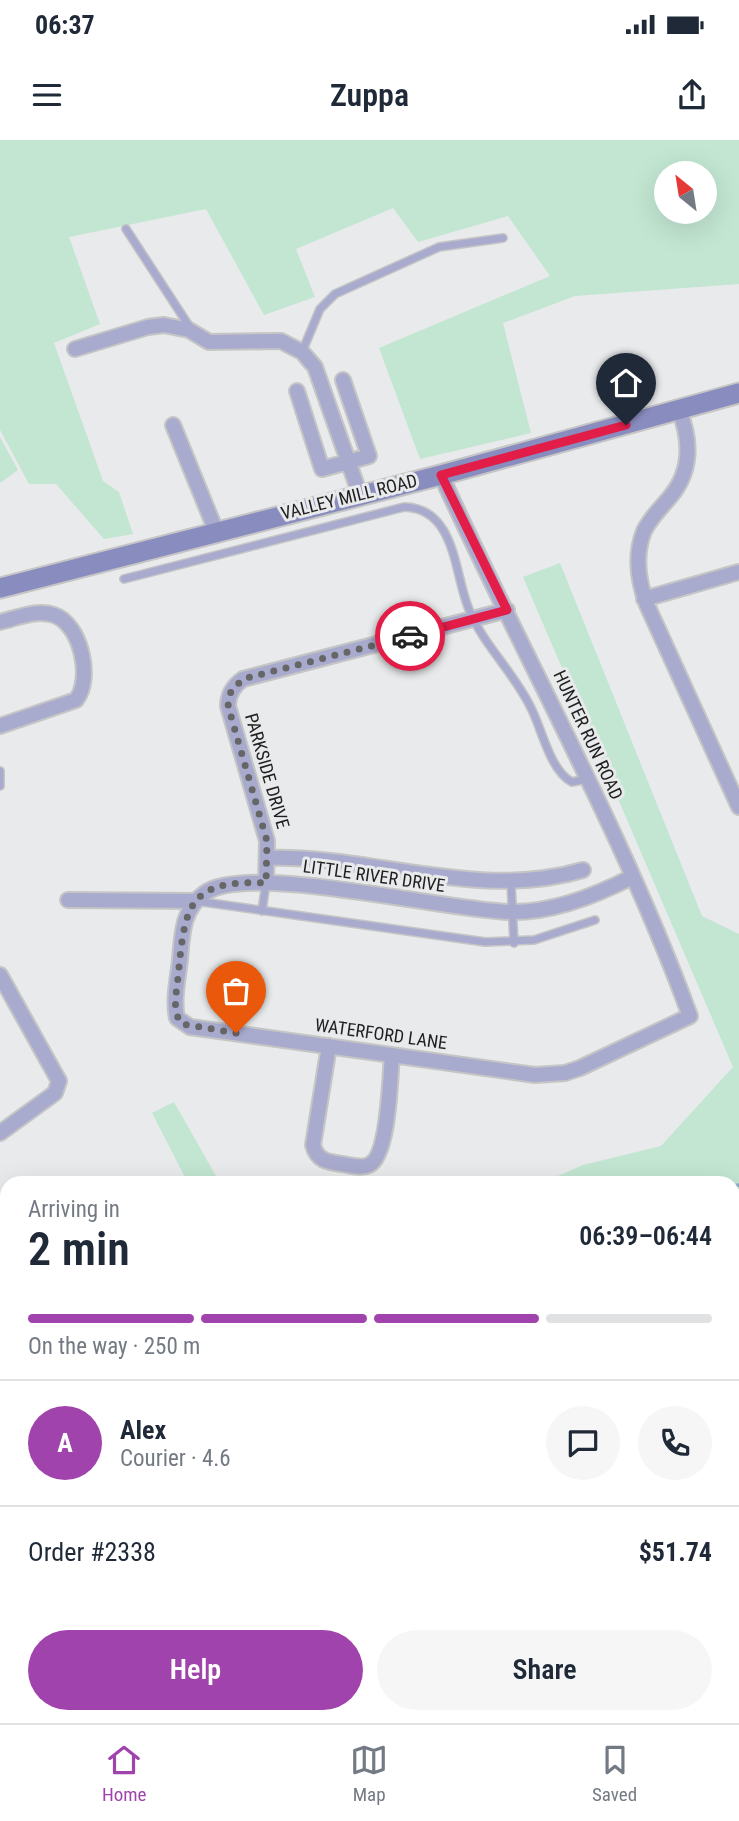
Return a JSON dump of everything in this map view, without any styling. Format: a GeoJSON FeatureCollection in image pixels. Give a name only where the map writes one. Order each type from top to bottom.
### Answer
{"type":"FeatureCollection","features":[{"type":"Feature","properties":{"kind":"street"},"geometry":{"type":"LineString","coordinates":[[75,349],[156,325],[178,327],[209,342],[228,344],[281,341],[302,352],[315,367],[360,495]]}},
{"type":"Feature","properties":{"kind":"street"},"geometry":{"type":"LineString","coordinates":[[297,391],[322,469],[369,456],[343,380]]}},
{"type":"Feature","properties":{"kind":"street","name":"VALLEY MILL ROAD"},"geometry":{"type":"LineString","coordinates":[[0,588],[441,475],[739,393]]}},
{"type":"Feature","properties":{"kind":"street"},"geometry":{"type":"LineString","coordinates":[[679,410],[687,429],[688,457],[678,485],[651,519],[639,547],[639,577],[644,598],[739,807]]}},
{"type":"Feature","properties":{"kind":"street"},"geometry":{"type":"LineString","coordinates":[[173,425],[216,531]]}},
{"type":"Feature","properties":{"kind":"street","name":"HUNTER RUN ROAD"},"geometry":{"type":"LineString","coordinates":[[441,475],[587,779],[632,877],[690,1016]]}},
{"type":"Feature","properties":{"kind":"street"},"geometry":{"type":"LineString","coordinates":[[644,598],[739,572]]}},
{"type":"Feature","properties":{"kind":"street","name":"PARKSIDE DRIVE"},"geometry":{"type":"LineString","coordinates":[[266,883],[267,841],[228,706],[231,691],[236,684],[243,679],[507,610]]}},
{"type":"Feature","properties":{"kind":"street"},"geometry":{"type":"LineString","coordinates":[[0,622],[32,613],[54,615],[71,628],[86,673],[83,691],[76,700],[0,726]]}},
{"type":"Feature","properties":{"kind":"street"},"geometry":{"type":"LineString","coordinates":[[268,858],[511,883],[560,877],[583,870]]}},
{"type":"Feature","properties":{"kind":"street","name":"LITTLE RIVER DRIVE"},"geometry":{"type":"LineString","coordinates":[[68,900],[195,901],[218,886],[266,883],[512,912],[587,898],[632,877]]}},
{"type":"Feature","properties":{"kind":"street","name":"WATERFORD LANE"},"geometry":{"type":"LineString","coordinates":[[195,901],[183,924],[175,1010],[182,1024],[552,1075],[580,1068],[690,1016]]}},
{"type":"Feature","properties":{"kind":"street"},"geometry":{"type":"LineString","coordinates":[[0,975],[59,1081],[55,1093],[0,1133]]}},
{"type":"Feature","properties":{"kind":"street"},"geometry":{"type":"LineString","coordinates":[[329,1046],[314,1152],[325,1161],[362,1167],[370,1165],[381,1152],[393,1055]]}},
{"type":"Feature","properties":{"kind":"lane"},"geometry":{"type":"LineString","coordinates":[[126,229],[196,334]]}},
{"type":"Feature","properties":{"kind":"lane"},"geometry":{"type":"LineString","coordinates":[[302,352],[320,309],[335,294],[439,247],[503,238]]}},
{"type":"Feature","properties":{"kind":"lane"},"geometry":{"type":"LineString","coordinates":[[124,579],[404,507],[414,507],[433,516],[447,537],[474,619],[520,687],[564,778],[572,782],[587,779]]}},
{"type":"Feature","properties":{"kind":"lane"},"geometry":{"type":"LineString","coordinates":[[155,547],[163,570]]}},
{"type":"Feature","properties":{"kind":"lane"},"geometry":{"type":"LineString","coordinates":[[0,771],[0,786]]}},
{"type":"Feature","properties":{"kind":"lane"},"geometry":{"type":"LineString","coordinates":[[262,911],[266,883]]}},
{"type":"Feature","properties":{"kind":"lane"},"geometry":{"type":"LineString","coordinates":[[511,883],[514,943]]}},
{"type":"Feature","properties":{"kind":"lane"},"geometry":{"type":"LineString","coordinates":[[195,901],[485,942],[514,943],[554,936],[595,920]]}},
{"type":"Feature","properties":{"kind":"green space"},"geometry":{"type":"Polygon","coordinates":[[[0,140],[739,140],[739,284],[575,296],[503,323],[531,433],[420,459],[379,348],[550,276],[508,216],[418,242],[393,208],[296,249],[315,297],[264,315],[206,209],[69,237],[100,324],[54,343],[103,481],[119,492],[133,534],[104,539],[56,484],[29,484],[0,430],[0,140]]]}},
{"type":"Feature","properties":{"kind":"green space"},"geometry":{"type":"Polygon","coordinates":[[[0,437],[18,470],[0,483],[0,437]]]}},
{"type":"Feature","properties":{"kind":"green space"},"geometry":{"type":"Polygon","coordinates":[[[560,563],[702,916],[739,934],[739,1176],[558,1176],[583,1165],[661,1146],[733,1067],[523,577],[560,563]]]}},
{"type":"Feature","properties":{"kind":"green space"},"geometry":{"type":"Polygon","coordinates":[[[174,1102],[216,1176],[184,1176],[152,1113],[174,1102]]]}},
{"type":"Feature","properties":{"kind":"way so far"},"geometry":{"type":"LineString","coordinates":[[236,1033],[182,1024],[175,1010],[183,924],[195,901],[218,886],[230,883],[266,883],[267,841],[228,706],[231,691],[243,679],[410,636]]}},
{"type":"Feature","properties":{"kind":"route"},"geometry":{"type":"LineString","coordinates":[[410,636],[507,610],[441,475],[626,425]]}}]}
